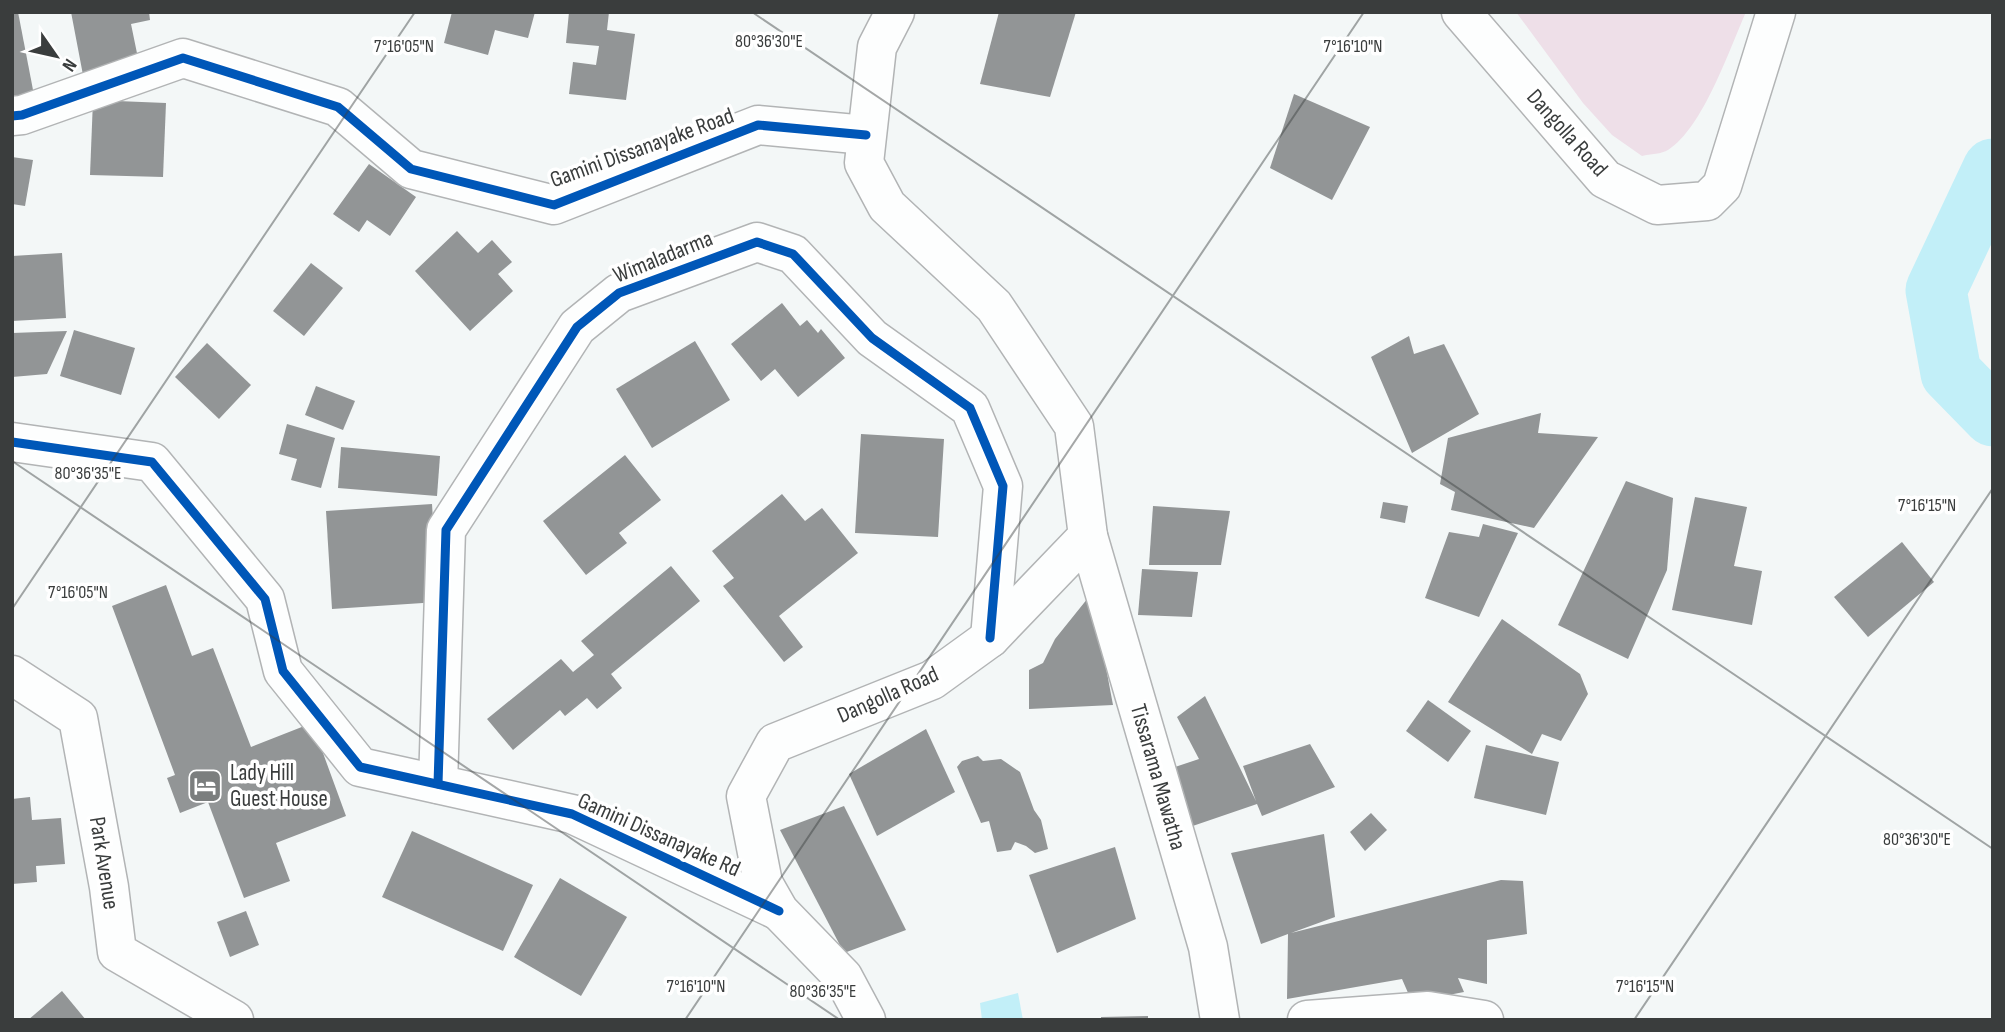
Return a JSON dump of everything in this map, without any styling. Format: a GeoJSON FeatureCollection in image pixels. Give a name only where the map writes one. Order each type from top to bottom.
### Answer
{"type":"FeatureCollection","features":[{"type":"Feature","properties":{"kind":"street"},"geometry":{"type":"LineString","coordinates":[[895,12],[877,47],[864,163],[887,206],[993,306],[1074,426],[1088,536]]}},
{"type":"Feature","properties":{"kind":"street","name":"Dangolla Road"},"geometry":{"type":"LineString","coordinates":[[1461,12],[1605,178],[1657,205],[1707,201],[1722,186],[1776,12]]}},
{"type":"Feature","properties":{"kind":"street","name":"Gamini Dissanayake Road"},"geometry":{"type":"LineString","coordinates":[[12,116],[22,115],[183,58],[338,107],[411,169],[554,205],[758,125],[866,135]]}},
{"type":"Feature","properties":{"kind":"street","name":"Wimaladarma"},"geometry":{"type":"LineString","coordinates":[[438,784],[446,530],[576,327],[619,293],[757,242],[793,254],[872,338],[970,408],[1003,486],[990,638]]}},
{"type":"Feature","properties":{"kind":"street"},"geometry":{"type":"LineString","coordinates":[[12,442],[152,462],[265,598],[283,671],[360,767],[438,784]]}},
{"type":"Feature","properties":{"kind":"street","name":"Dangolla Road"},"geometry":{"type":"LineString","coordinates":[[866,1020],[843,977],[779,911],[763,883],[746,796],[775,743],[932,680],[990,638],[1088,536]]}},
{"type":"Feature","properties":{"kind":"street","name":"Tissarama Mawatha"},"geometry":{"type":"LineString","coordinates":[[1088,536],[1208,947],[1220,1020]]}},
{"type":"Feature","properties":{"kind":"street","name":"Park Avenue"},"geometry":{"type":"LineString","coordinates":[[12,675],[78,718],[110,887],[117,951],[234,1020]]}},
{"type":"Feature","properties":{"kind":"street","name":"Gamini Dissanayake Rd"},"geometry":{"type":"LineString","coordinates":[[438,784],[572,814],[779,911]]}},
{"type":"Feature","properties":{"kind":"street"},"geometry":{"type":"LineString","coordinates":[[1307,1020],[1428,1011],[1484,1020]]}},
{"type":"Feature","properties":{"kind":"shaded area"},"geometry":{"type":"Polygon","coordinates":[[[1516,12],[1746,12],[1714,87],[1693,124],[1668,150],[1642,156],[1612,135],[1583,103],[1516,12]]]}},
{"type":"Feature","properties":{"kind":"water"},"geometry":{"type":"Polygon","coordinates":[[[1018,993],[1023,1020],[982,1020],[980,1003],[1018,993]]]}},
{"type":"Feature","properties":{"kind":"building"},"geometry":{"type":"Polygon","coordinates":[[[12,12],[18,12],[34,95],[12,99],[12,12]]]}},
{"type":"Feature","properties":{"kind":"building"},"geometry":{"type":"Polygon","coordinates":[[[71,12],[149,12],[150,20],[131,24],[139,63],[83,75],[71,12]]]}},
{"type":"Feature","properties":{"kind":"building"},"geometry":{"type":"Polygon","coordinates":[[[452,12],[535,12],[528,38],[495,30],[488,55],[444,43],[452,12]]]}},
{"type":"Feature","properties":{"kind":"building"},"geometry":{"type":"Polygon","coordinates":[[[569,12],[609,12],[607,30],[635,34],[626,100],[569,94],[573,62],[596,65],[599,46],[566,43],[569,12]]]}},
{"type":"Feature","properties":{"kind":"building"},"geometry":{"type":"Polygon","coordinates":[[[999,12],[1076,12],[1050,97],[980,84],[999,12]]]}},
{"type":"Feature","properties":{"kind":"building"},"geometry":{"type":"Polygon","coordinates":[[[1294,94],[1370,127],[1332,200],[1270,168],[1294,94]]]}},
{"type":"Feature","properties":{"kind":"building"},"geometry":{"type":"Polygon","coordinates":[[[93,100],[166,103],[163,177],[90,175],[93,100]]]}},
{"type":"Feature","properties":{"kind":"building"},"geometry":{"type":"Polygon","coordinates":[[[12,157],[33,160],[25,206],[12,204],[12,157]]]}},
{"type":"Feature","properties":{"kind":"building"},"geometry":{"type":"Polygon","coordinates":[[[369,164],[416,197],[390,236],[367,220],[359,232],[333,214],[369,164]]]}},
{"type":"Feature","properties":{"kind":"building"},"geometry":{"type":"Polygon","coordinates":[[[457,231],[478,253],[492,240],[512,262],[498,274],[513,291],[470,331],[415,271],[457,231]]]}},
{"type":"Feature","properties":{"kind":"building"},"geometry":{"type":"Polygon","coordinates":[[[62,253],[66,318],[12,321],[12,256],[62,253]]]}},
{"type":"Feature","properties":{"kind":"building"},"geometry":{"type":"Polygon","coordinates":[[[311,263],[343,288],[304,336],[273,311],[311,263]]]}},
{"type":"Feature","properties":{"kind":"building"},"geometry":{"type":"Polygon","coordinates":[[[782,303],[800,326],[807,320],[818,333],[821,329],[845,358],[798,397],[775,369],[761,381],[731,344],[782,303]]]}},
{"type":"Feature","properties":{"kind":"building"},"geometry":{"type":"Polygon","coordinates":[[[74,330],[135,348],[121,395],[60,376],[74,330]]]}},
{"type":"Feature","properties":{"kind":"building"},"geometry":{"type":"Polygon","coordinates":[[[67,331],[47,374],[12,377],[12,333],[67,331]]]}},
{"type":"Feature","properties":{"kind":"building"},"geometry":{"type":"Polygon","coordinates":[[[1409,336],[1414,354],[1444,344],[1479,414],[1412,453],[1371,357],[1409,336]]]}},
{"type":"Feature","properties":{"kind":"building"},"geometry":{"type":"Polygon","coordinates":[[[695,341],[730,400],[652,448],[616,389],[695,341]]]}},
{"type":"Feature","properties":{"kind":"building"},"geometry":{"type":"Polygon","coordinates":[[[207,343],[251,385],[219,419],[175,377],[207,343]]]}},
{"type":"Feature","properties":{"kind":"building"},"geometry":{"type":"Polygon","coordinates":[[[316,386],[355,401],[343,430],[305,415],[316,386]]]}},
{"type":"Feature","properties":{"kind":"building"},"geometry":{"type":"Polygon","coordinates":[[[1541,413],[1538,433],[1598,437],[1534,528],[1451,510],[1455,492],[1440,484],[1448,438],[1541,413]]]}},
{"type":"Feature","properties":{"kind":"building"},"geometry":{"type":"Polygon","coordinates":[[[287,424],[335,438],[321,488],[291,480],[297,459],[279,454],[287,424]]]}},
{"type":"Feature","properties":{"kind":"building"},"geometry":{"type":"Polygon","coordinates":[[[861,434],[944,439],[938,537],[855,533],[861,434]]]}},
{"type":"Feature","properties":{"kind":"building"},"geometry":{"type":"Polygon","coordinates":[[[341,447],[440,456],[437,496],[338,488],[341,447]]]}},
{"type":"Feature","properties":{"kind":"building"},"geometry":{"type":"Polygon","coordinates":[[[625,455],[661,500],[619,533],[627,543],[586,575],[543,521],[625,455]]]}},
{"type":"Feature","properties":{"kind":"building"},"geometry":{"type":"Polygon","coordinates":[[[1626,481],[1673,498],[1667,570],[1628,659],[1558,625],[1626,481]]]}},
{"type":"Feature","properties":{"kind":"building"},"geometry":{"type":"Polygon","coordinates":[[[782,494],[805,521],[822,508],[858,553],[779,616],[803,647],[784,662],[723,586],[734,578],[712,551],[782,494]]]}},
{"type":"Feature","properties":{"kind":"building"},"geometry":{"type":"Polygon","coordinates":[[[1695,497],[1747,507],[1734,566],[1762,571],[1752,625],[1672,610],[1695,497]]]}},
{"type":"Feature","properties":{"kind":"building"},"geometry":{"type":"Polygon","coordinates":[[[1383,502],[1408,506],[1405,523],[1380,518],[1383,502]]]}},
{"type":"Feature","properties":{"kind":"building"},"geometry":{"type":"Polygon","coordinates":[[[432,504],[438,602],[332,609],[326,511],[432,504]]]}},
{"type":"Feature","properties":{"kind":"building"},"geometry":{"type":"Polygon","coordinates":[[[1153,506],[1230,511],[1221,565],[1149,565],[1153,506]]]}},
{"type":"Feature","properties":{"kind":"building"},"geometry":{"type":"Polygon","coordinates":[[[1483,524],[1518,533],[1479,617],[1425,598],[1449,532],[1479,537],[1483,524]]]}},
{"type":"Feature","properties":{"kind":"building"},"geometry":{"type":"Polygon","coordinates":[[[1902,542],[1934,582],[1868,637],[1834,597],[1902,542]]]}},
{"type":"Feature","properties":{"kind":"building"},"geometry":{"type":"Polygon","coordinates":[[[671,566],[700,601],[611,674],[622,688],[597,709],[587,698],[565,716],[560,710],[513,750],[487,719],[561,659],[573,672],[594,655],[581,641],[671,566]]]}},
{"type":"Feature","properties":{"kind":"building"},"geometry":{"type":"Polygon","coordinates":[[[1142,569],[1198,572],[1192,617],[1138,615],[1142,569]]]}},
{"type":"Feature","properties":{"kind":"building"},"geometry":{"type":"Polygon","coordinates":[[[166,585],[192,656],[213,648],[251,747],[312,723],[346,816],[276,843],[290,881],[244,898],[208,802],[180,813],[167,778],[175,775],[112,606],[166,585]]]}},
{"type":"Feature","properties":{"kind":"building"},"geometry":{"type":"Polygon","coordinates":[[[1092,593],[1113,705],[1029,709],[1029,670],[1043,663],[1055,639],[1092,593]]]}},
{"type":"Feature","properties":{"kind":"building"},"geometry":{"type":"Polygon","coordinates":[[[1502,619],[1580,674],[1588,694],[1561,741],[1542,734],[1532,754],[1448,702],[1502,619]]]}},
{"type":"Feature","properties":{"kind":"building"},"geometry":{"type":"Polygon","coordinates":[[[1205,696],[1256,801],[1243,766],[1310,744],[1335,787],[1262,816],[1257,804],[1181,830],[1166,770],[1199,759],[1177,717],[1205,696]]]}},
{"type":"Feature","properties":{"kind":"building"},"geometry":{"type":"Polygon","coordinates":[[[1428,700],[1471,731],[1448,762],[1406,731],[1428,700]]]}},
{"type":"Feature","properties":{"kind":"building"},"geometry":{"type":"Polygon","coordinates":[[[926,729],[955,792],[877,836],[849,774],[926,729]]]}},
{"type":"Feature","properties":{"kind":"building"},"geometry":{"type":"Polygon","coordinates":[[[1486,745],[1559,762],[1546,815],[1474,798],[1486,745]]]}},
{"type":"Feature","properties":{"kind":"building"},"geometry":{"type":"Polygon","coordinates":[[[978,756],[983,761],[1001,759],[1020,772],[1034,810],[1041,820],[1048,849],[1035,853],[1015,842],[1011,850],[997,852],[989,821],[981,823],[957,767],[962,761],[978,756]]]}},
{"type":"Feature","properties":{"kind":"building"},"geometry":{"type":"Polygon","coordinates":[[[30,797],[32,820],[61,818],[65,864],[36,866],[37,882],[12,884],[12,799],[30,797]]]}},
{"type":"Feature","properties":{"kind":"building"},"geometry":{"type":"Polygon","coordinates":[[[844,806],[906,930],[844,953],[780,830],[844,806]]]}},
{"type":"Feature","properties":{"kind":"building"},"geometry":{"type":"Polygon","coordinates":[[[1371,813],[1387,830],[1365,851],[1350,832],[1371,813]]]}},
{"type":"Feature","properties":{"kind":"building"},"geometry":{"type":"Polygon","coordinates":[[[412,831],[533,885],[503,951],[382,897],[412,831]]]}},
{"type":"Feature","properties":{"kind":"building"},"geometry":{"type":"Polygon","coordinates":[[[1324,834],[1335,917],[1291,933],[1501,880],[1523,881],[1527,934],[1487,940],[1487,984],[1458,978],[1464,992],[1412,1002],[1402,979],[1287,999],[1288,934],[1261,944],[1231,853],[1324,834]]]}},
{"type":"Feature","properties":{"kind":"building"},"geometry":{"type":"Polygon","coordinates":[[[1115,847],[1136,919],[1057,953],[1029,875],[1115,847]]]}},
{"type":"Feature","properties":{"kind":"building"},"geometry":{"type":"Polygon","coordinates":[[[560,878],[627,917],[581,996],[514,957],[560,878]]]}},
{"type":"Feature","properties":{"kind":"building"},"geometry":{"type":"Polygon","coordinates":[[[246,911],[259,945],[230,957],[217,922],[246,911]]]}},
{"type":"Feature","properties":{"kind":"building"},"geometry":{"type":"Polygon","coordinates":[[[62,991],[86,1020],[28,1020],[62,991]]]}},
{"type":"Feature","properties":{"kind":"building"},"geometry":{"type":"Polygon","coordinates":[[[1148,1016],[1148,1020],[1101,1020],[1101,1017],[1148,1016]]]}},
{"type":"Feature","properties":{"kind":"waterway"},"geometry":{"type":"LineString","coordinates":[[1993,169],[1936,290],[1951,373],[1993,416]]}},
{"type":"Feature","properties":{"kind":"cycle path"},"geometry":{"type":"LineString","coordinates":[[12,116],[22,115],[183,58],[338,107],[411,169],[554,205],[758,125],[866,135]]}},
{"type":"Feature","properties":{"kind":"cycle path"},"geometry":{"type":"LineString","coordinates":[[438,784],[446,530],[577,327],[619,293],[757,242],[793,254],[872,338],[970,408],[1003,486],[990,638]]}},
{"type":"Feature","properties":{"kind":"cycle path"},"geometry":{"type":"LineString","coordinates":[[12,442],[152,462],[265,599],[283,671],[360,767],[572,814],[779,911]]}},
{"type":"Feature","properties":{"kind":"place","name":"Lady Hill Guest House"},"geometry":{"type":"Point","coordinates":[205,786]}}]}
